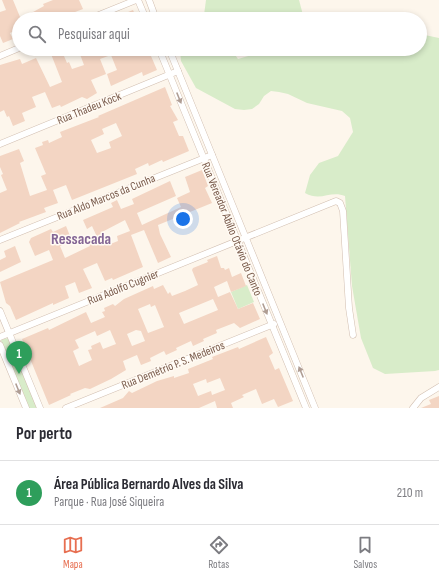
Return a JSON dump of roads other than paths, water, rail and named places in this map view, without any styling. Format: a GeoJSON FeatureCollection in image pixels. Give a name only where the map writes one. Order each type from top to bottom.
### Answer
{"type":"FeatureCollection","features":[{"type":"Feature","properties":{"kind":"street"},"geometry":{"type":"LineString","coordinates":[[107,12],[137,0],[143,12]]}},
{"type":"Feature","properties":{"kind":"street"},"geometry":{"type":"LineString","coordinates":[[149,0],[153,12]]}},
{"type":"Feature","properties":{"kind":"street"},"geometry":{"type":"LineString","coordinates":[[0,56],[12,51]]}},
{"type":"Feature","properties":{"kind":"street","name":"Rua Vereador Abílio Otávio do Canto"},"geometry":{"type":"LineString","coordinates":[[162,56],[272,324],[304,407]]}},
{"type":"Feature","properties":{"kind":"street","name":"Rua Vereador Abílio Otávio do Canto"},"geometry":{"type":"LineString","coordinates":[[172,56],[314,406]]}},
{"type":"Feature","properties":{"kind":"street","name":"Rua Thadeu Kock"},"geometry":{"type":"LineString","coordinates":[[0,144],[178,71]]}},
{"type":"Feature","properties":{"kind":"street","name":"Rua Aldo Marcos da Cunha"},"geometry":{"type":"LineString","coordinates":[[0,240],[212,155]]}},
{"type":"Feature","properties":{"kind":"street","name":"Rua Adolfo Cugnier"},"geometry":{"type":"LineString","coordinates":[[0,337],[336,201],[340,203],[343,211],[349,308],[354,335]]}},
{"type":"Feature","properties":{"kind":"street"},"geometry":{"type":"LineString","coordinates":[[0,311],[40,408]]}},
{"type":"Feature","properties":{"kind":"street","name":"Rua Demétrio P. S. Medeiros"},"geometry":{"type":"LineString","coordinates":[[66,408],[280,321]]}},
{"type":"Feature","properties":{"kind":"street"},"geometry":{"type":"LineString","coordinates":[[0,345],[26,408]]}},
{"type":"Feature","properties":{"kind":"street"},"geometry":{"type":"LineString","coordinates":[[414,408],[421,398],[439,387]]}},
{"type":"Feature","properties":{"kind":"street"},"geometry":{"type":"LineString","coordinates":[[304,407],[314,406]]}},
{"type":"Feature","properties":{"kind":"place","name":"Área Pública Bernardo Alves da Silva"},"geometry":{"type":"Point","coordinates":[19,374]}},
{"type":"Feature","properties":{"kind":"district","name":"Ressacada"},"geometry":{"type":"Point","coordinates":[81,238]}}]}
